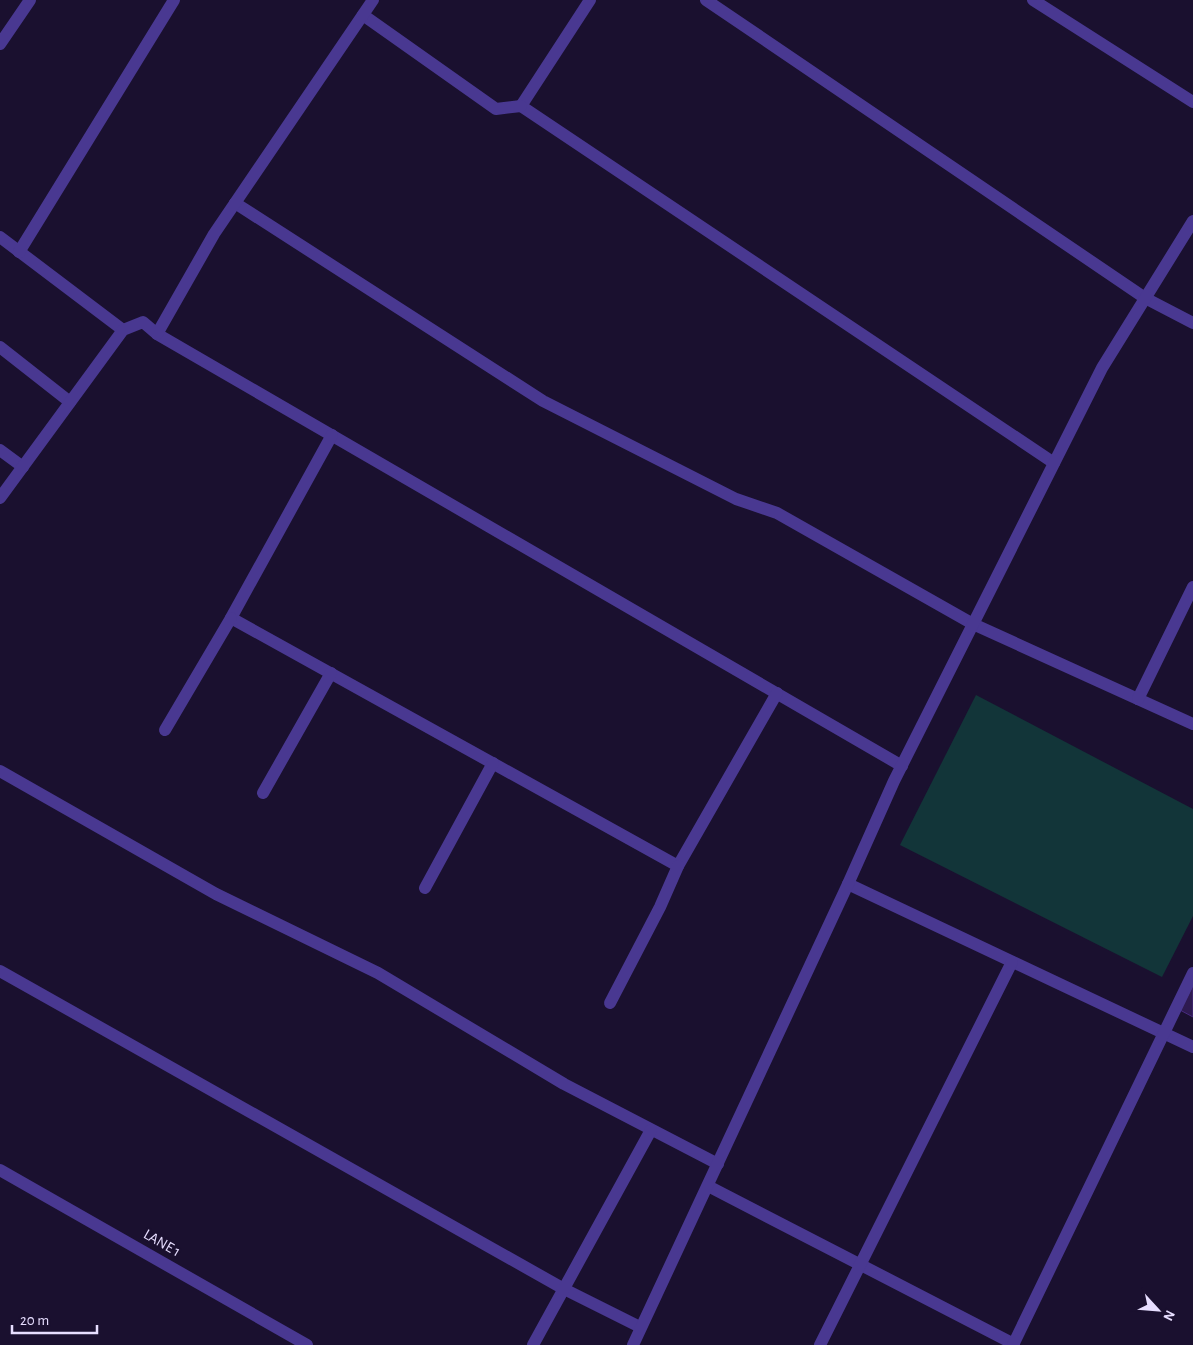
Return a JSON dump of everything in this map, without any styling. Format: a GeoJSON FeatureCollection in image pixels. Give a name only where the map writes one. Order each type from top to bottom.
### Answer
{"type":"FeatureCollection","features":[{"type":"Feature","properties":{"kind":"street"},"geometry":{"type":"LineString","coordinates":[[0,44],[30,0]]}},
{"type":"Feature","properties":{"kind":"street"},"geometry":{"type":"LineString","coordinates":[[19,252],[174,0]]}},
{"type":"Feature","properties":{"kind":"street"},"geometry":{"type":"LineString","coordinates":[[156,334],[214,234],[373,0]]}},
{"type":"Feature","properties":{"kind":"street"},"geometry":{"type":"LineString","coordinates":[[521,106],[590,0]]}},
{"type":"Feature","properties":{"kind":"street"},"geometry":{"type":"LineString","coordinates":[[706,0],[1145,298],[1193,323]]}},
{"type":"Feature","properties":{"kind":"street"},"geometry":{"type":"LineString","coordinates":[[1033,0],[1193,102]]}},
{"type":"Feature","properties":{"kind":"street"},"geometry":{"type":"LineString","coordinates":[[363,15],[496,109],[521,106],[1054,463]]}},
{"type":"Feature","properties":{"kind":"street"},"geometry":{"type":"LineString","coordinates":[[235,203],[542,401],[736,500],[777,513],[973,624],[1193,724]]}},
{"type":"Feature","properties":{"kind":"street"},"geometry":{"type":"LineString","coordinates":[[633,1345],[902,766],[1102,368],[1193,221]]}},
{"type":"Feature","properties":{"kind":"street"},"geometry":{"type":"LineString","coordinates":[[0,237],[123,330]]}},
{"type":"Feature","properties":{"kind":"street"},"geometry":{"type":"LineString","coordinates":[[0,498],[123,330],[143,322],[156,334],[902,766]]}},
{"type":"Feature","properties":{"kind":"street"},"geometry":{"type":"LineString","coordinates":[[0,347],[70,402]]}},
{"type":"Feature","properties":{"kind":"street"},"geometry":{"type":"LineString","coordinates":[[165,730],[231,618],[332,436]]}},
{"type":"Feature","properties":{"kind":"street"},"geometry":{"type":"LineString","coordinates":[[0,450],[23,467]]}},
{"type":"Feature","properties":{"kind":"street"},"geometry":{"type":"LineString","coordinates":[[1138,700],[1193,588]]}},
{"type":"Feature","properties":{"kind":"street"},"geometry":{"type":"LineString","coordinates":[[231,618],[678,866]]}},
{"type":"Feature","properties":{"kind":"street"},"geometry":{"type":"LineString","coordinates":[[263,793],[331,673]]}},
{"type":"Feature","properties":{"kind":"street"},"geometry":{"type":"LineString","coordinates":[[610,1003],[660,907],[678,866],[777,693]]}},
{"type":"Feature","properties":{"kind":"street"},"geometry":{"type":"LineString","coordinates":[[425,888],[493,763]]}},
{"type":"Feature","properties":{"kind":"street"},"geometry":{"type":"LineString","coordinates":[[0,771],[216,894],[378,973],[564,1084],[718,1164]]}},
{"type":"Feature","properties":{"kind":"street"},"geometry":{"type":"LineString","coordinates":[[848,884],[1193,1048]]}},
{"type":"Feature","properties":{"kind":"street"},"geometry":{"type":"LineString","coordinates":[[820,1345],[1012,962]]}},
{"type":"Feature","properties":{"kind":"street"},"geometry":{"type":"LineString","coordinates":[[0,971],[564,1289],[640,1327]]}},
{"type":"Feature","properties":{"kind":"street"},"geometry":{"type":"LineString","coordinates":[[708,1186],[1014,1344],[1193,973]]}},
{"type":"Feature","properties":{"kind":"street"},"geometry":{"type":"LineString","coordinates":[[533,1345],[651,1130]]}},
{"type":"Feature","properties":{"kind":"street","name":"LANE 1"},"geometry":{"type":"LineString","coordinates":[[0,1170],[307,1345]]}},
{"type":"Feature","properties":{"kind":"green space"},"geometry":{"type":"Polygon","coordinates":[[[976,695],[1193,809],[1193,916],[1162,977],[900,845],[976,695]]]}},
{"type":"Feature","properties":{"kind":"building"},"geometry":{"type":"Polygon","coordinates":[[[1193,986],[1193,1017],[1180,1010],[1193,986]]]}}]}
